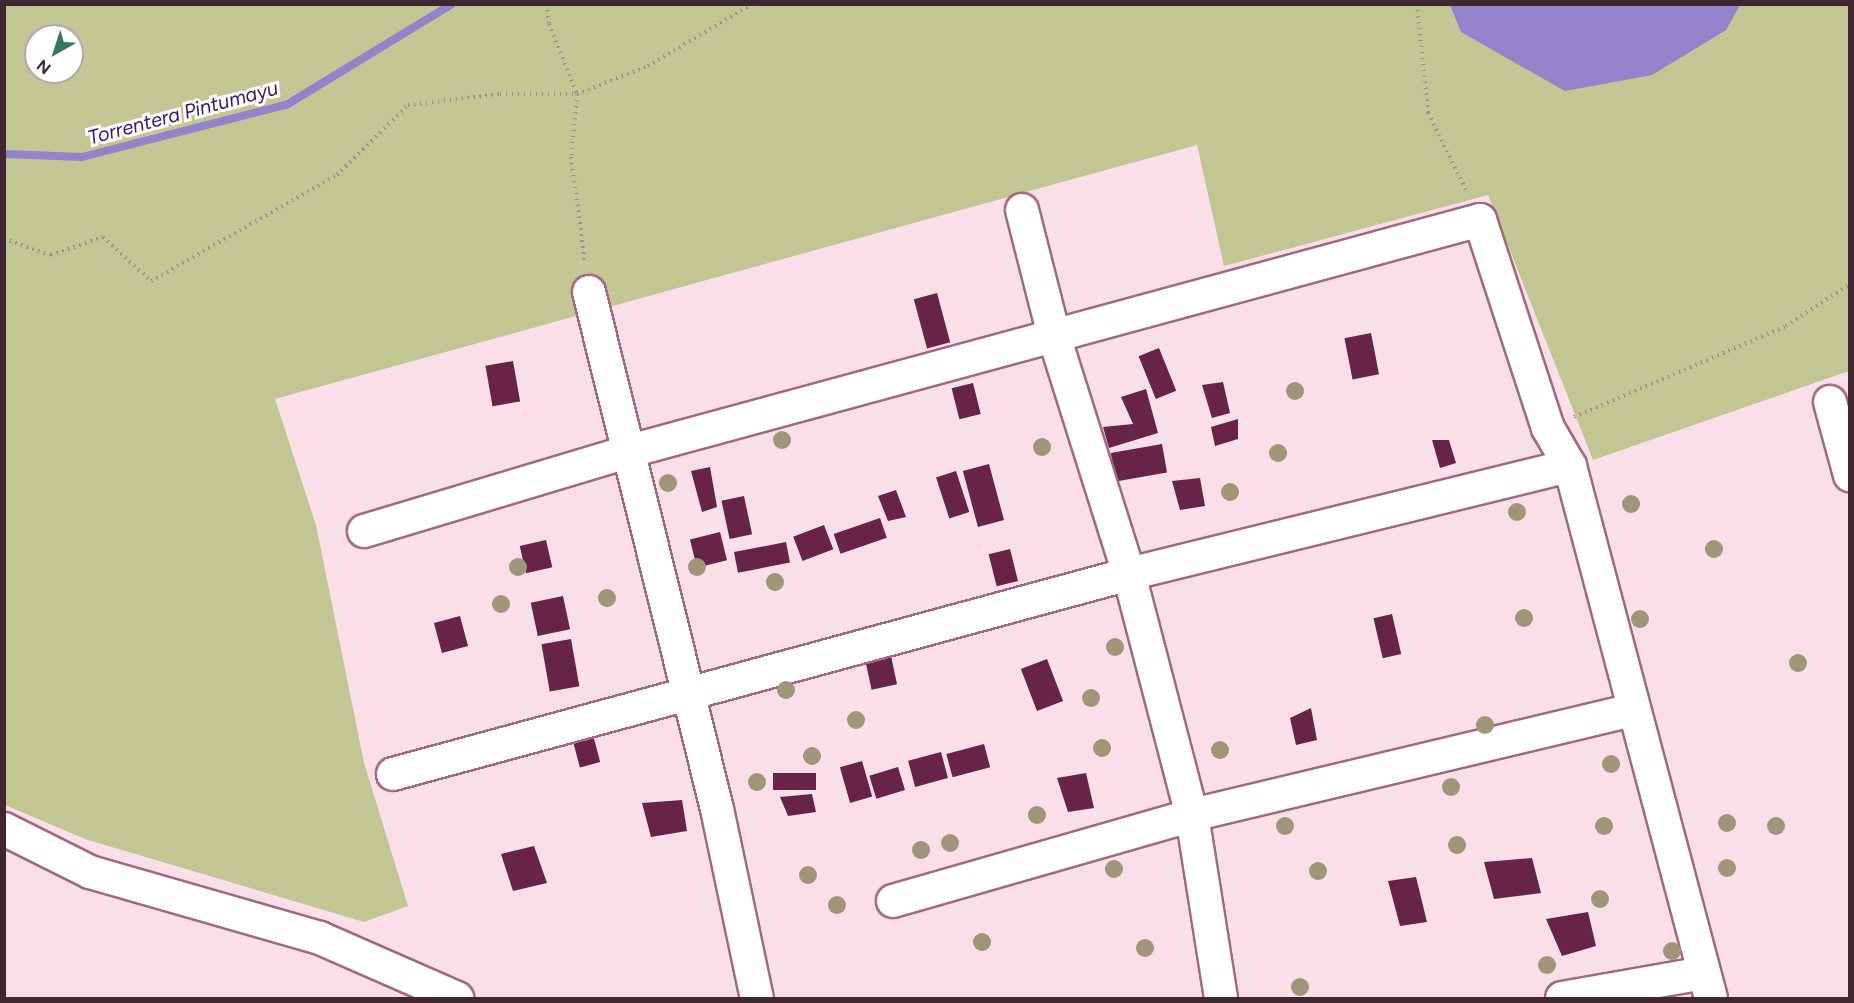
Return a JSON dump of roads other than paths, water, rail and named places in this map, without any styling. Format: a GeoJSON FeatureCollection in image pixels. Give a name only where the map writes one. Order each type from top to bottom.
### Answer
{"type":"FeatureCollection","features":[{"type":"Feature","properties":{"kind":"street"},"geometry":{"type":"LineString","coordinates":[[1022,210],[1054,336],[1129,574],[1192,815],[1221,999]]}},
{"type":"Feature","properties":{"kind":"street"},"geometry":{"type":"LineString","coordinates":[[364,531],[630,451],[1480,220],[1548,428],[1570,466],[1632,710],[1707,986],[1562,999]]}},
{"type":"Feature","properties":{"kind":"street"},"geometry":{"type":"LineString","coordinates":[[589,292],[630,451],[687,692],[756,999]]}},
{"type":"Feature","properties":{"kind":"street"},"geometry":{"type":"LineString","coordinates":[[1830,402],[1850,475]]}},
{"type":"Feature","properties":{"kind":"street"},"geometry":{"type":"LineString","coordinates":[[393,774],[687,692],[1129,574],[1570,466]]}},
{"type":"Feature","properties":{"kind":"street"},"geometry":{"type":"LineString","coordinates":[[893,901],[1192,815],[1632,710]]}},
{"type":"Feature","properties":{"kind":"street"},"geometry":{"type":"LineString","coordinates":[[4,828],[90,872],[320,938],[457,999]]}},
{"type":"Feature","properties":{"kind":"waterway","name":"Torrentera Pintumayu"},"geometry":{"type":"LineString","coordinates":[[4,154],[82,157],[288,104],[452,4]]}}]}
